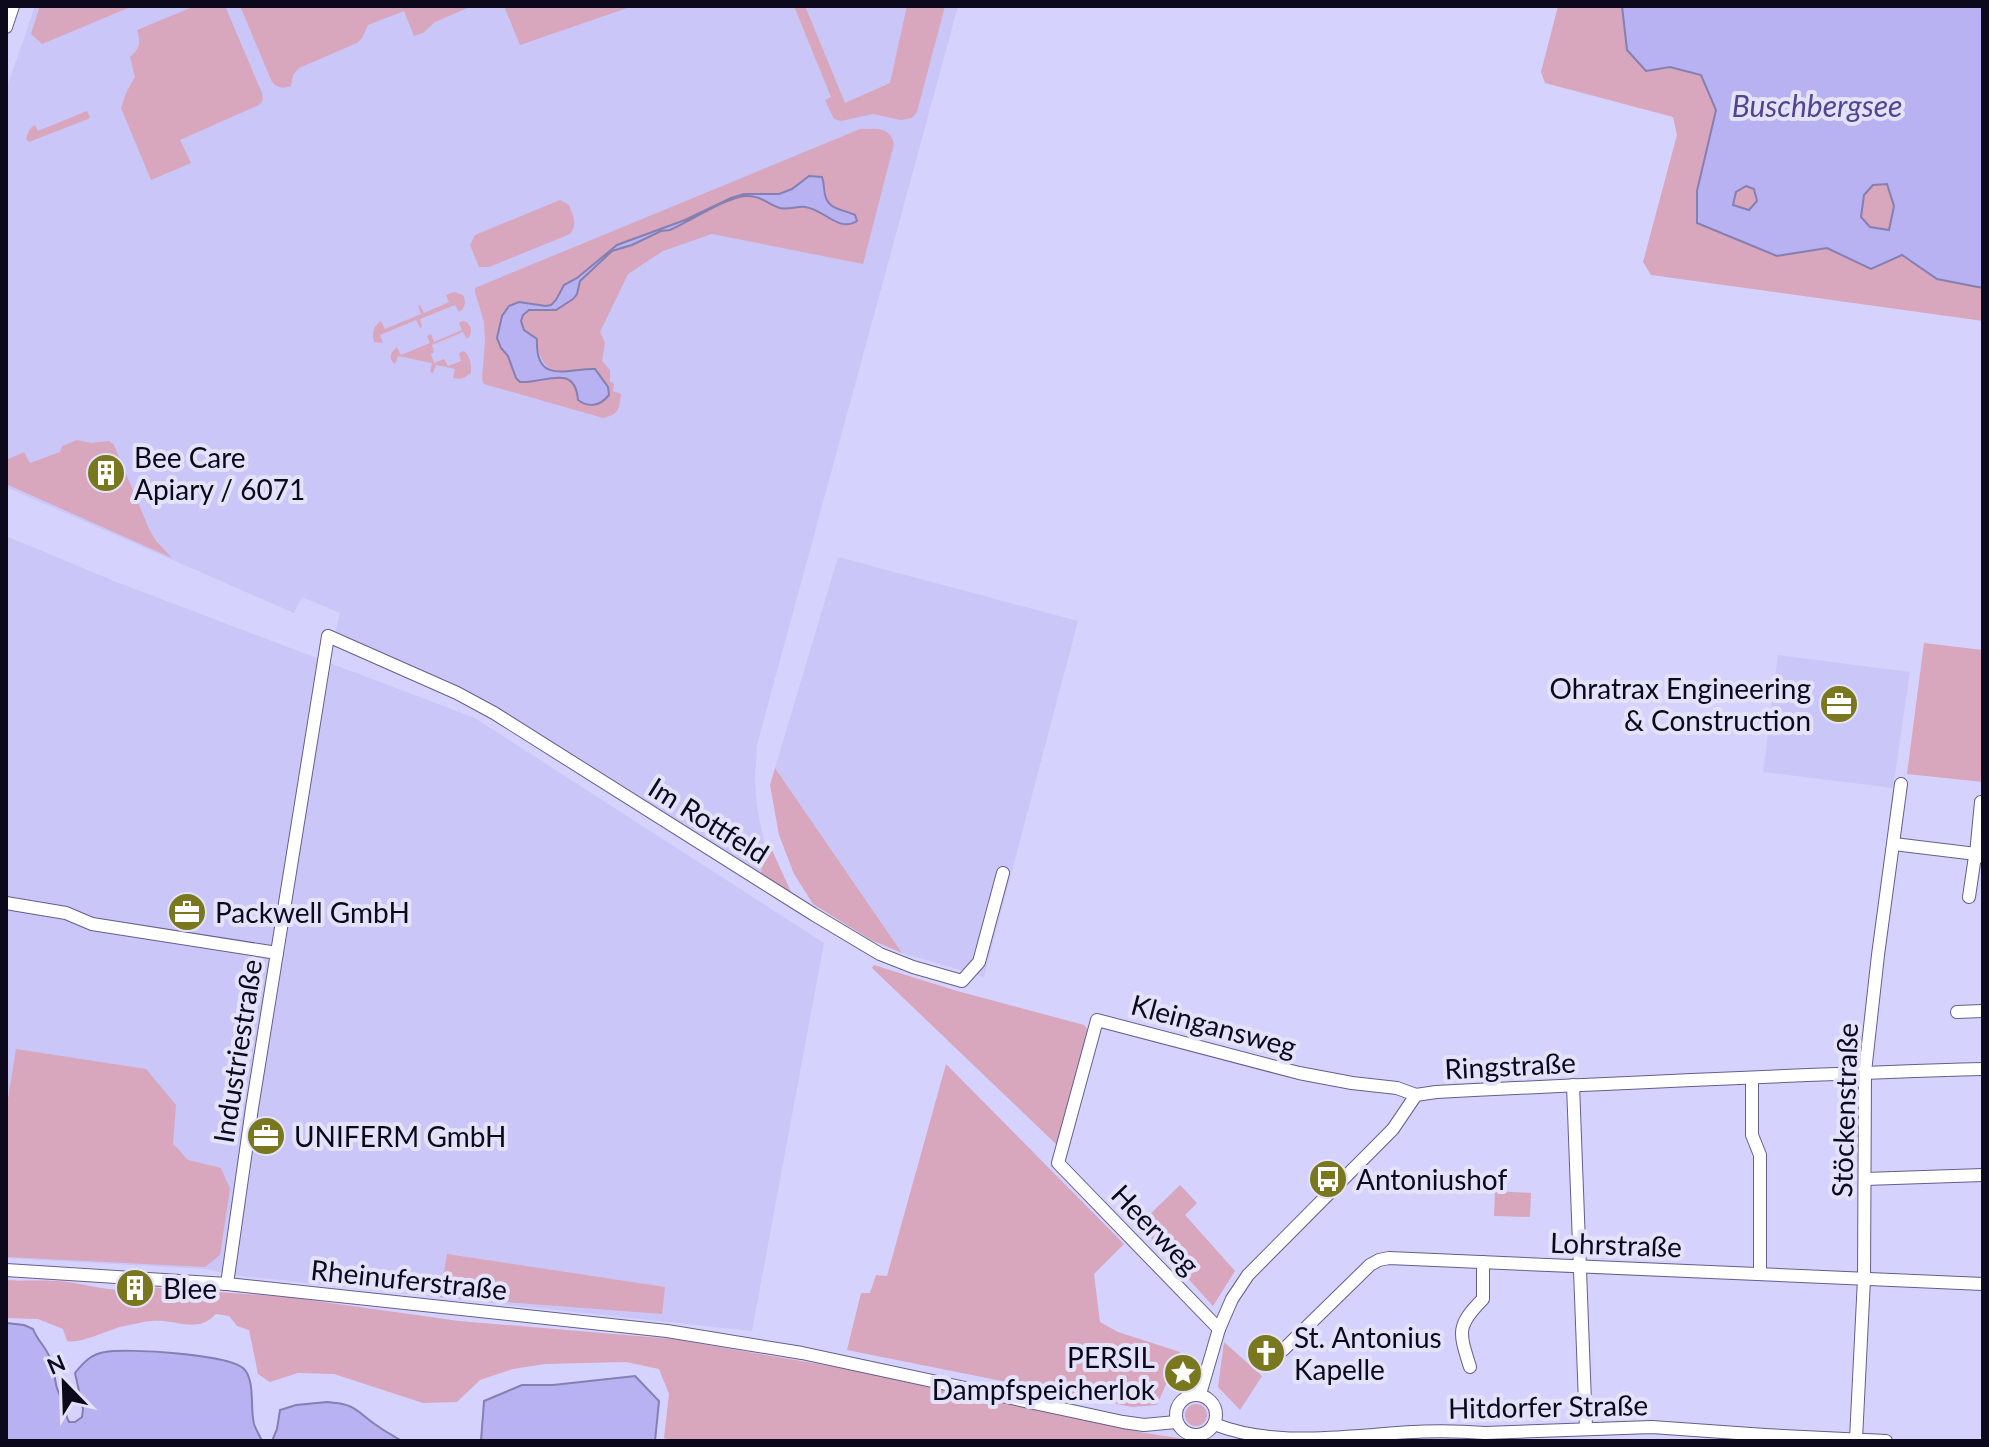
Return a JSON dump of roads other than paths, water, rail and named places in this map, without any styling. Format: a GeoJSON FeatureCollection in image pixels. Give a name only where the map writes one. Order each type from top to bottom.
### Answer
{"type":"FeatureCollection","features":[{"type":"Feature","properties":{"kind":"street"},"geometry":{"type":"LineString","coordinates":[[6,27],[13,6]]}},
{"type":"Feature","properties":{"kind":"street","name":"Im Rottfeld"},"geometry":{"type":"LineString","coordinates":[[328,636],[457,693],[494,713],[813,914],[880,954],[913,967],[962,981],[979,962],[1003,873]]}},
{"type":"Feature","properties":{"kind":"street","name":"Industriestraße"},"geometry":{"type":"LineString","coordinates":[[227,1284],[253,1101],[328,636]]}},
{"type":"Feature","properties":{"kind":"street","name":"Stöckenstraße"},"geometry":{"type":"LineString","coordinates":[[1856,1439],[1864,1279],[1865,1072],[1901,784]]}},
{"type":"Feature","properties":{"kind":"street"},"geometry":{"type":"LineString","coordinates":[[1969,897],[1978,856],[1981,802]]}},
{"type":"Feature","properties":{"kind":"street"},"geometry":{"type":"LineString","coordinates":[[1894,844],[1978,856]]}},
{"type":"Feature","properties":{"kind":"street"},"geometry":{"type":"LineString","coordinates":[[6,903],[66,913],[92,924],[277,953]]}},
{"type":"Feature","properties":{"kind":"street"},"geometry":{"type":"LineString","coordinates":[[1957,1012],[1983,1011]]}},
{"type":"Feature","properties":{"kind":"street","name":"Kleingansweg"},"geometry":{"type":"LineString","coordinates":[[1058,1163],[1097,1020],[1299,1073],[1397,1088],[1416,1095]]}},
{"type":"Feature","properties":{"kind":"street","name":"Ringstraße"},"geometry":{"type":"LineString","coordinates":[[1200,1394],[1219,1329],[1232,1299],[1248,1275],[1393,1129],[1416,1095],[1573,1085],[1983,1069]]}},
{"type":"Feature","properties":{"kind":"street"},"geometry":{"type":"LineString","coordinates":[[1752,1078],[1752,1135],[1760,1155],[1760,1274]]}},
{"type":"Feature","properties":{"kind":"street"},"geometry":{"type":"LineString","coordinates":[[1573,1085],[1586,1429]]}},
{"type":"Feature","properties":{"kind":"street","name":"Heerweg"},"geometry":{"type":"LineString","coordinates":[[1058,1163],[1219,1329]]}},
{"type":"Feature","properties":{"kind":"street"},"geometry":{"type":"LineString","coordinates":[[1865,1179],[1983,1175]]}},
{"type":"Feature","properties":{"kind":"street","name":"Lohrstraße"},"geometry":{"type":"LineString","coordinates":[[1283,1350],[1352,1282],[1379,1260],[1389,1258],[1983,1284]]}},
{"type":"Feature","properties":{"kind":"street"},"geometry":{"type":"LineString","coordinates":[[1470,1367],[1462,1342],[1462,1328],[1466,1316],[1483,1299],[1483,1262]]}},
{"type":"Feature","properties":{"kind":"street","name":"Rheinuferstraße"},"geometry":{"type":"LineString","coordinates":[[6,1270],[227,1284],[667,1331],[806,1354],[1123,1422],[1144,1425],[1176,1422]]}},
{"type":"Feature","properties":{"kind":"street"},"geometry":{"type":"LineString","coordinates":[[1200,1394],[1215,1408],[1214,1424],[1204,1434],[1188,1434],[1176,1422],[1178,1404],[1187,1396],[1200,1394]]}},
{"type":"Feature","properties":{"kind":"street","name":"Hitdorfer Straße"},"geometry":{"type":"LineString","coordinates":[[1214,1424],[1254,1436],[1278,1438],[1586,1429],[1886,1441]]}},
{"type":"Feature","properties":{"kind":"water","name":"Buschbergsee"},"geometry":{"type":"Polygon","coordinates":[[[1622,6],[1983,6],[1983,288],[1937,279],[1902,255],[1871,269],[1827,248],[1777,256],[1697,223],[1697,191],[1716,110],[1701,75],[1670,67],[1646,71],[1627,50],[1622,6]],[[1887,184],[1873,185],[1864,195],[1861,217],[1870,227],[1889,230],[1894,206],[1887,184]],[[1746,186],[1736,192],[1733,205],[1749,210],[1757,201],[1754,189],[1746,186]]]}},
{"type":"Feature","properties":{"kind":"water"},"geometry":{"type":"Polygon","coordinates":[[[809,176],[822,177],[828,202],[855,215],[857,221],[844,224],[812,209],[783,208],[755,197],[738,197],[670,230],[612,251],[580,281],[573,299],[556,310],[529,310],[523,315],[524,330],[537,339],[542,363],[556,371],[595,369],[608,387],[609,395],[602,402],[594,405],[582,403],[578,400],[576,388],[565,378],[520,382],[516,378],[497,338],[502,316],[509,306],[519,302],[551,305],[564,285],[617,245],[685,220],[731,198],[744,194],[779,194],[792,189],[809,176]]]}},
{"type":"Feature","properties":{"kind":"water"},"geometry":{"type":"Polygon","coordinates":[[[6,1323],[33,1329],[51,1361],[69,1422],[82,1417],[75,1373],[91,1357],[116,1351],[201,1356],[236,1364],[245,1370],[250,1382],[254,1424],[262,1441],[6,1441],[6,1323]]]}},
{"type":"Feature","properties":{"kind":"water"},"geometry":{"type":"Polygon","coordinates":[[[635,1376],[659,1401],[655,1441],[481,1441],[484,1401],[522,1385],[553,1385],[635,1376]]]}},
{"type":"Feature","properties":{"kind":"water"},"geometry":{"type":"Polygon","coordinates":[[[327,1402],[351,1407],[402,1441],[272,1441],[280,1410],[327,1402]]]}},
{"type":"Feature","properties":{"kind":"place","name":"Bee Care Apiary / 6071"},"geometry":{"type":"Point","coordinates":[106,473]}},
{"type":"Feature","properties":{"kind":"place","name":"Ohratrax Engineering & Construction"},"geometry":{"type":"Point","coordinates":[1839,704]}},
{"type":"Feature","properties":{"kind":"place","name":"Packwell GmbH"},"geometry":{"type":"Point","coordinates":[187,912]}},
{"type":"Feature","properties":{"kind":"place","name":"UNIFERM GmbH"},"geometry":{"type":"Point","coordinates":[266,1136]}},
{"type":"Feature","properties":{"kind":"place","name":"Antoniushof"},"geometry":{"type":"Point","coordinates":[1328,1179]}},
{"type":"Feature","properties":{"kind":"place","name":"Blee"},"geometry":{"type":"Point","coordinates":[135,1288]}},
{"type":"Feature","properties":{"kind":"place","name":"St. Antonius Kapelle"},"geometry":{"type":"Point","coordinates":[1266,1353]}},
{"type":"Feature","properties":{"kind":"place","name":"PERSIL Dampfspeicherlok"},"geometry":{"type":"Point","coordinates":[1183,1373]}}]}
